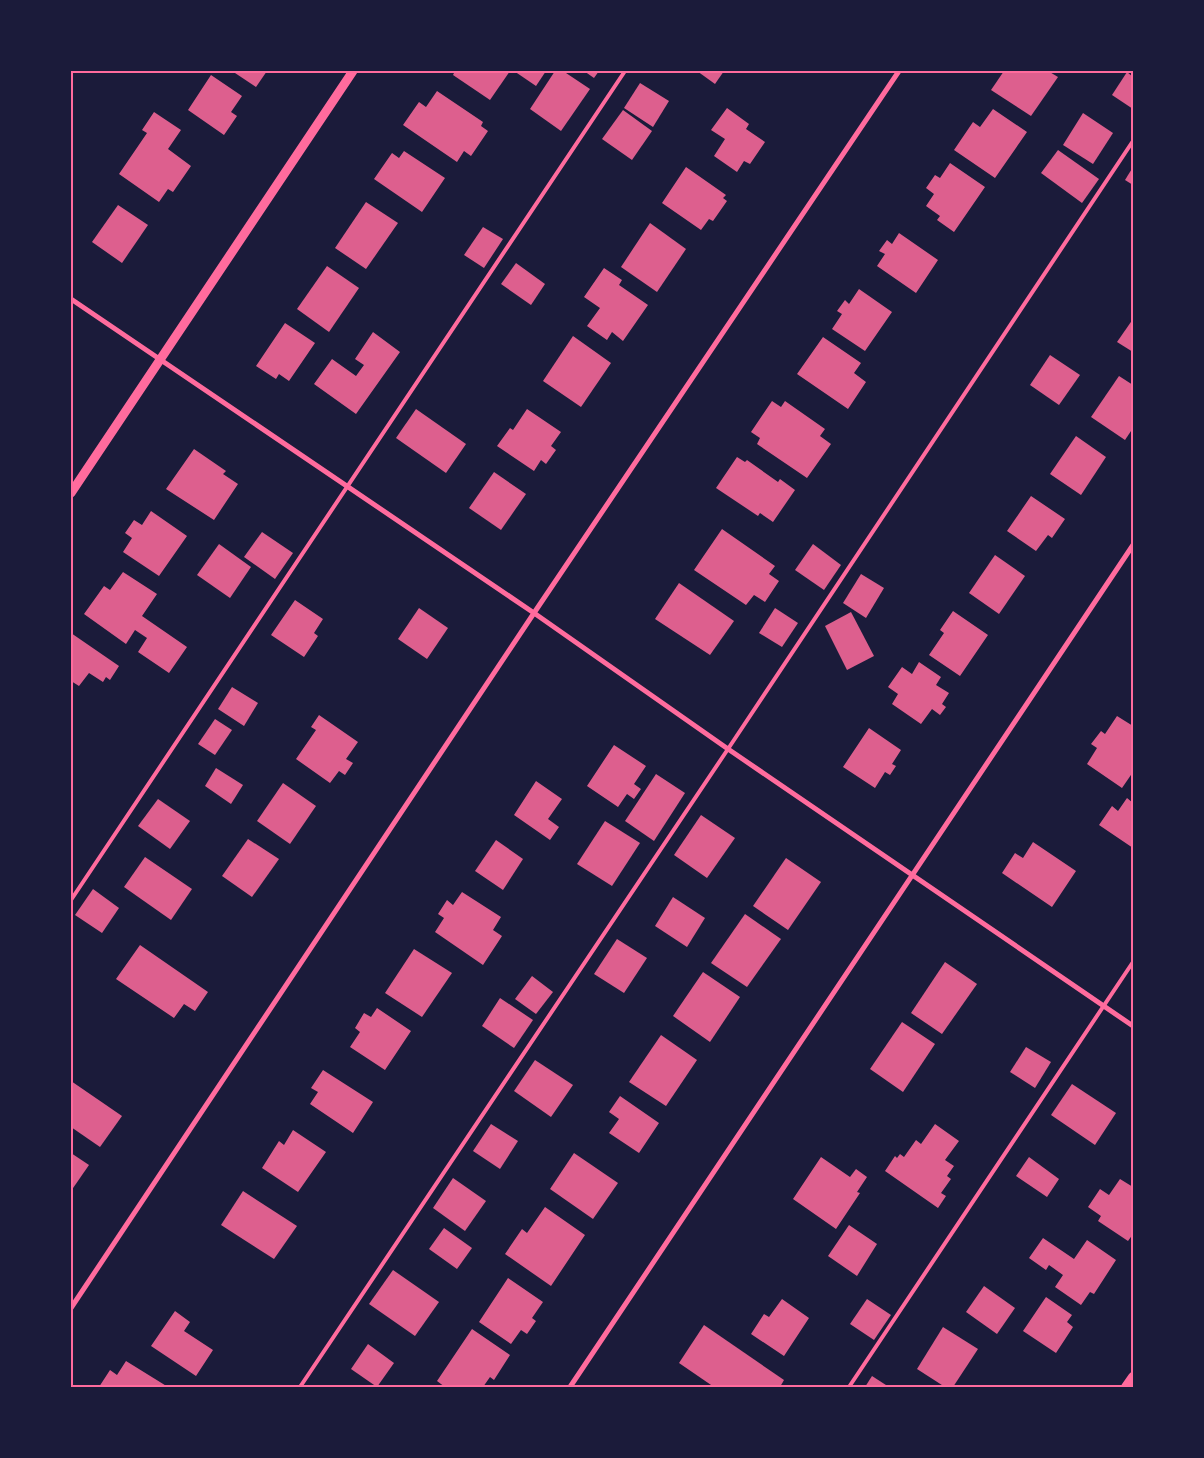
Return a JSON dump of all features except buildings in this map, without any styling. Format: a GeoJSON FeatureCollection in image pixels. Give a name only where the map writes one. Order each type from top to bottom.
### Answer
{"type":"FeatureCollection","features":[{"type":"Feature","properties":{"kind":"main road"},"geometry":{"type":"LineString","coordinates":[[1126,1387],[1133,1377]]}},
{"type":"Feature","properties":{"kind":"street"},"geometry":{"type":"LineString","coordinates":[[71,493],[353,71]]}},
{"type":"Feature","properties":{"kind":"street"},"geometry":{"type":"LineString","coordinates":[[71,1308],[534,613],[899,71]]}},
{"type":"Feature","properties":{"kind":"street"},"geometry":{"type":"LineString","coordinates":[[71,299],[534,613],[728,749],[1133,1026]]}},
{"type":"Feature","properties":{"kind":"street"},"geometry":{"type":"LineString","coordinates":[[570,1387],[1133,545]]}},
{"type":"Feature","properties":{"kind":"lane"},"geometry":{"type":"LineString","coordinates":[[71,900],[625,71]]}},
{"type":"Feature","properties":{"kind":"lane"},"geometry":{"type":"LineString","coordinates":[[300,1387],[728,749],[1133,140]]}},
{"type":"Feature","properties":{"kind":"lane"},"geometry":{"type":"LineString","coordinates":[[849,1387],[1133,962]]}}]}
